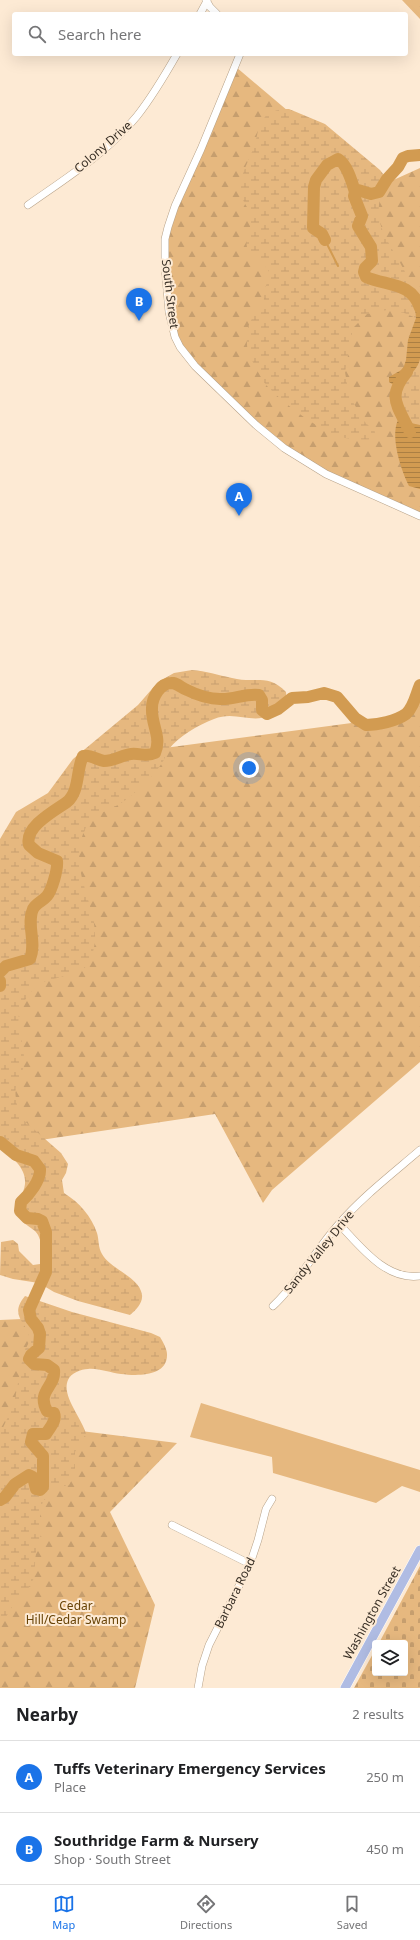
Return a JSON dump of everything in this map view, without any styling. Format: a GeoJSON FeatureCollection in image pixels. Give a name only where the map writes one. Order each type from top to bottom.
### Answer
{"type":"FeatureCollection","features":[{"type":"Feature","properties":{"kind":"main road","name":"Washington Street"},"geometry":{"type":"LineString","coordinates":[[345,1688],[420,1550]]}},
{"type":"Feature","properties":{"kind":"street"},"geometry":{"type":"LineString","coordinates":[[201,12],[207,0]]}},
{"type":"Feature","properties":{"kind":"street"},"geometry":{"type":"LineString","coordinates":[[207,0],[211,9],[215,12]]}},
{"type":"Feature","properties":{"kind":"street","name":"Colony Drive"},"geometry":{"type":"LineString","coordinates":[[28,205],[85,164],[125,129],[156,90],[176,56]]}},
{"type":"Feature","properties":{"kind":"street","name":"South Street"},"geometry":{"type":"LineString","coordinates":[[239,56],[204,143],[175,206],[168,227],[165,267],[169,312],[175,337],[180,348],[195,366],[256,425],[284,448],[326,474],[420,516]]}},
{"type":"Feature","properties":{"kind":"street","name":"Sandy Valley Drive"},"geometry":{"type":"LineString","coordinates":[[273,1306],[291,1288],[339,1224],[364,1199],[420,1150]]}},
{"type":"Feature","properties":{"kind":"street"},"geometry":{"type":"LineString","coordinates":[[339,1224],[362,1249],[386,1268],[397,1274],[412,1277],[420,1276]]}},
{"type":"Feature","properties":{"kind":"street","name":"Barbara Road"},"geometry":{"type":"LineString","coordinates":[[198,1688],[202,1666],[209,1644],[250,1564],[266,1509],[272,1499]]}},
{"type":"Feature","properties":{"kind":"street"},"geometry":{"type":"LineString","coordinates":[[172,1525],[250,1564]]}},
{"type":"Feature","properties":{"kind":"green space"},"geometry":{"type":"Polygon","coordinates":[[[402,0],[420,0],[420,19],[402,0]]]}},
{"type":"Feature","properties":{"kind":"green space"},"geometry":{"type":"Polygon","coordinates":[[[236,67],[378,187],[420,168],[420,516],[347,483],[284,448],[180,348],[169,312],[168,227],[236,67]]]}},
{"type":"Feature","properties":{"kind":"green space"},"geometry":{"type":"Polygon","coordinates":[[[289,109],[325,124],[380,170],[387,179],[381,194],[379,218],[386,238],[407,276],[409,290],[414,297],[416,318],[404,313],[387,310],[367,314],[353,328],[345,372],[349,395],[364,421],[375,432],[374,439],[364,440],[340,437],[299,414],[273,392],[265,383],[249,354],[247,337],[249,326],[253,317],[264,301],[264,293],[269,272],[266,267],[252,256],[248,250],[246,242],[251,218],[242,199],[240,187],[245,168],[263,119],[274,111],[289,109]]]}},
{"type":"Feature","properties":{"kind":"green space"},"geometry":{"type":"Polygon","coordinates":[[[420,359],[420,425],[411,423],[408,420],[399,399],[398,392],[402,381],[420,359]]]}},
{"type":"Feature","properties":{"kind":"green space"},"geometry":{"type":"Polygon","coordinates":[[[192,670],[240,680],[260,680],[273,683],[286,692],[287,703],[277,712],[267,717],[250,718],[224,716],[202,724],[183,735],[173,744],[156,771],[137,791],[112,808],[97,815],[87,824],[79,851],[83,884],[95,932],[94,948],[88,964],[84,968],[73,974],[39,984],[35,987],[22,1006],[18,1022],[24,1052],[24,1065],[16,1087],[16,1102],[20,1117],[61,1153],[68,1164],[66,1173],[62,1180],[64,1193],[80,1206],[95,1227],[101,1252],[106,1259],[131,1278],[140,1289],[142,1298],[140,1304],[130,1315],[78,1301],[54,1292],[39,1283],[13,1279],[0,1275],[1,1242],[13,1240],[18,1244],[19,1251],[33,1265],[40,1264],[41,1242],[38,1234],[21,1220],[17,1211],[25,1186],[24,1173],[17,1162],[0,1148],[0,839],[16,812],[48,793],[73,759],[138,705],[158,682],[174,673],[192,670]]]}},
{"type":"Feature","properties":{"kind":"green space"},"geometry":{"type":"Polygon","coordinates":[[[420,685],[420,1062],[272,1190],[263,1203],[215,1114],[34,1141],[0,1107],[0,859],[157,749],[359,722],[371,724],[385,722],[398,718],[407,711],[413,702],[420,685]]]}},
{"type":"Feature","properties":{"kind":"green space"},"geometry":{"type":"Polygon","coordinates":[[[25,1296],[72,1312],[151,1333],[160,1337],[166,1348],[167,1354],[166,1362],[162,1367],[157,1371],[143,1375],[128,1375],[88,1369],[76,1372],[69,1378],[67,1393],[86,1434],[75,1452],[75,1474],[69,1485],[60,1487],[43,1501],[40,1513],[41,1535],[36,1550],[34,1578],[28,1589],[15,1602],[0,1627],[0,1434],[14,1404],[24,1351],[29,1343],[27,1330],[18,1312],[19,1305],[25,1296]]]}},
{"type":"Feature","properties":{"kind":"green space","name":"Cedar Hill/Cedar Swamp"},"geometry":{"type":"Polygon","coordinates":[[[44,1318],[49,1427],[177,1443],[110,1512],[155,1605],[135,1688],[0,1688],[0,1320],[44,1318]]]}},
{"type":"Feature","properties":{"kind":"green space"},"geometry":{"type":"Polygon","coordinates":[[[201,1403],[420,1470],[420,1492],[402,1486],[376,1503],[273,1473],[272,1457],[190,1437],[201,1403]]]}},
{"type":"Feature","properties":{"kind":"green space"},"geometry":{"type":"Polygon","coordinates":[[[420,1566],[420,1688],[354,1688],[372,1655],[372,1676],[408,1676],[408,1640],[381,1640],[420,1566]]]}},
{"type":"Feature","properties":{"kind":"shaded area"},"geometry":{"type":"Polygon","coordinates":[[[414,297],[420,300],[419,363],[409,376],[401,382],[392,384],[389,382],[389,377],[403,369],[406,360],[408,340],[416,318],[414,297]]]}},
{"type":"Feature","properties":{"kind":"shaded area"},"geometry":{"type":"Polygon","coordinates":[[[406,417],[411,423],[420,425],[420,489],[409,486],[398,453],[395,435],[396,427],[398,420],[406,417]]]}},
{"type":"Feature","properties":{"kind":"waterway"},"geometry":{"type":"LineString","coordinates":[[420,155],[403,158],[379,192],[371,194],[358,190],[355,192],[354,196],[362,216],[358,226],[371,247],[372,261],[365,268],[364,272],[366,277],[405,289],[411,293],[420,308]]}},
{"type":"Feature","properties":{"kind":"waterway"},"geometry":{"type":"LineString","coordinates":[[325,240],[322,234],[313,228],[314,187],[316,180],[327,165],[338,159],[347,169],[355,192]]}},
{"type":"Feature","properties":{"kind":"waterway"},"geometry":{"type":"LineString","coordinates":[[325,240],[338,266]]}},
{"type":"Feature","properties":{"kind":"waterway"},"geometry":{"type":"LineString","coordinates":[[407,372],[397,388],[396,402],[410,432]]}},
{"type":"Feature","properties":{"kind":"waterway"},"geometry":{"type":"LineString","coordinates":[[0,972],[6,966],[30,959],[32,953],[31,915],[34,907],[49,893],[56,874],[57,861],[38,853],[29,845],[31,832],[41,820],[67,802],[71,797],[76,786],[83,756],[104,761],[131,754],[149,755],[155,753],[157,747],[157,736],[152,714],[152,704],[155,695],[164,685],[168,683],[177,684],[191,692],[216,699],[230,699],[249,695],[259,695],[262,700],[262,710],[267,714],[278,709],[292,698],[308,697],[324,693],[337,697],[355,718],[366,725],[387,722],[406,714],[413,704],[420,685]]}},
{"type":"Feature","properties":{"kind":"waterway"},"geometry":{"type":"LineString","coordinates":[[0,981],[0,986]]}},
{"type":"Feature","properties":{"kind":"waterway"},"geometry":{"type":"LineString","coordinates":[[0,1142],[16,1155],[34,1161],[40,1169],[39,1178],[31,1191],[21,1202],[20,1211],[27,1218],[42,1221],[46,1232],[46,1272],[29,1310],[31,1319],[38,1328],[40,1334],[39,1348],[31,1355],[29,1359],[34,1364],[47,1365],[54,1370],[54,1376],[45,1394],[44,1404],[47,1411],[54,1413],[55,1416],[53,1424],[46,1434],[33,1434],[31,1442],[43,1456],[43,1487],[40,1490],[36,1489],[33,1477],[29,1475],[15,1484],[5,1497],[0,1500]]}},
{"type":"Feature","properties":{"kind":"place","name":"Southridge Farm & Nursery"},"geometry":{"type":"Point","coordinates":[139,321]}},
{"type":"Feature","properties":{"kind":"place","name":"Tuffs Veterinary Emergency Services"},"geometry":{"type":"Point","coordinates":[239,516]}}]}
